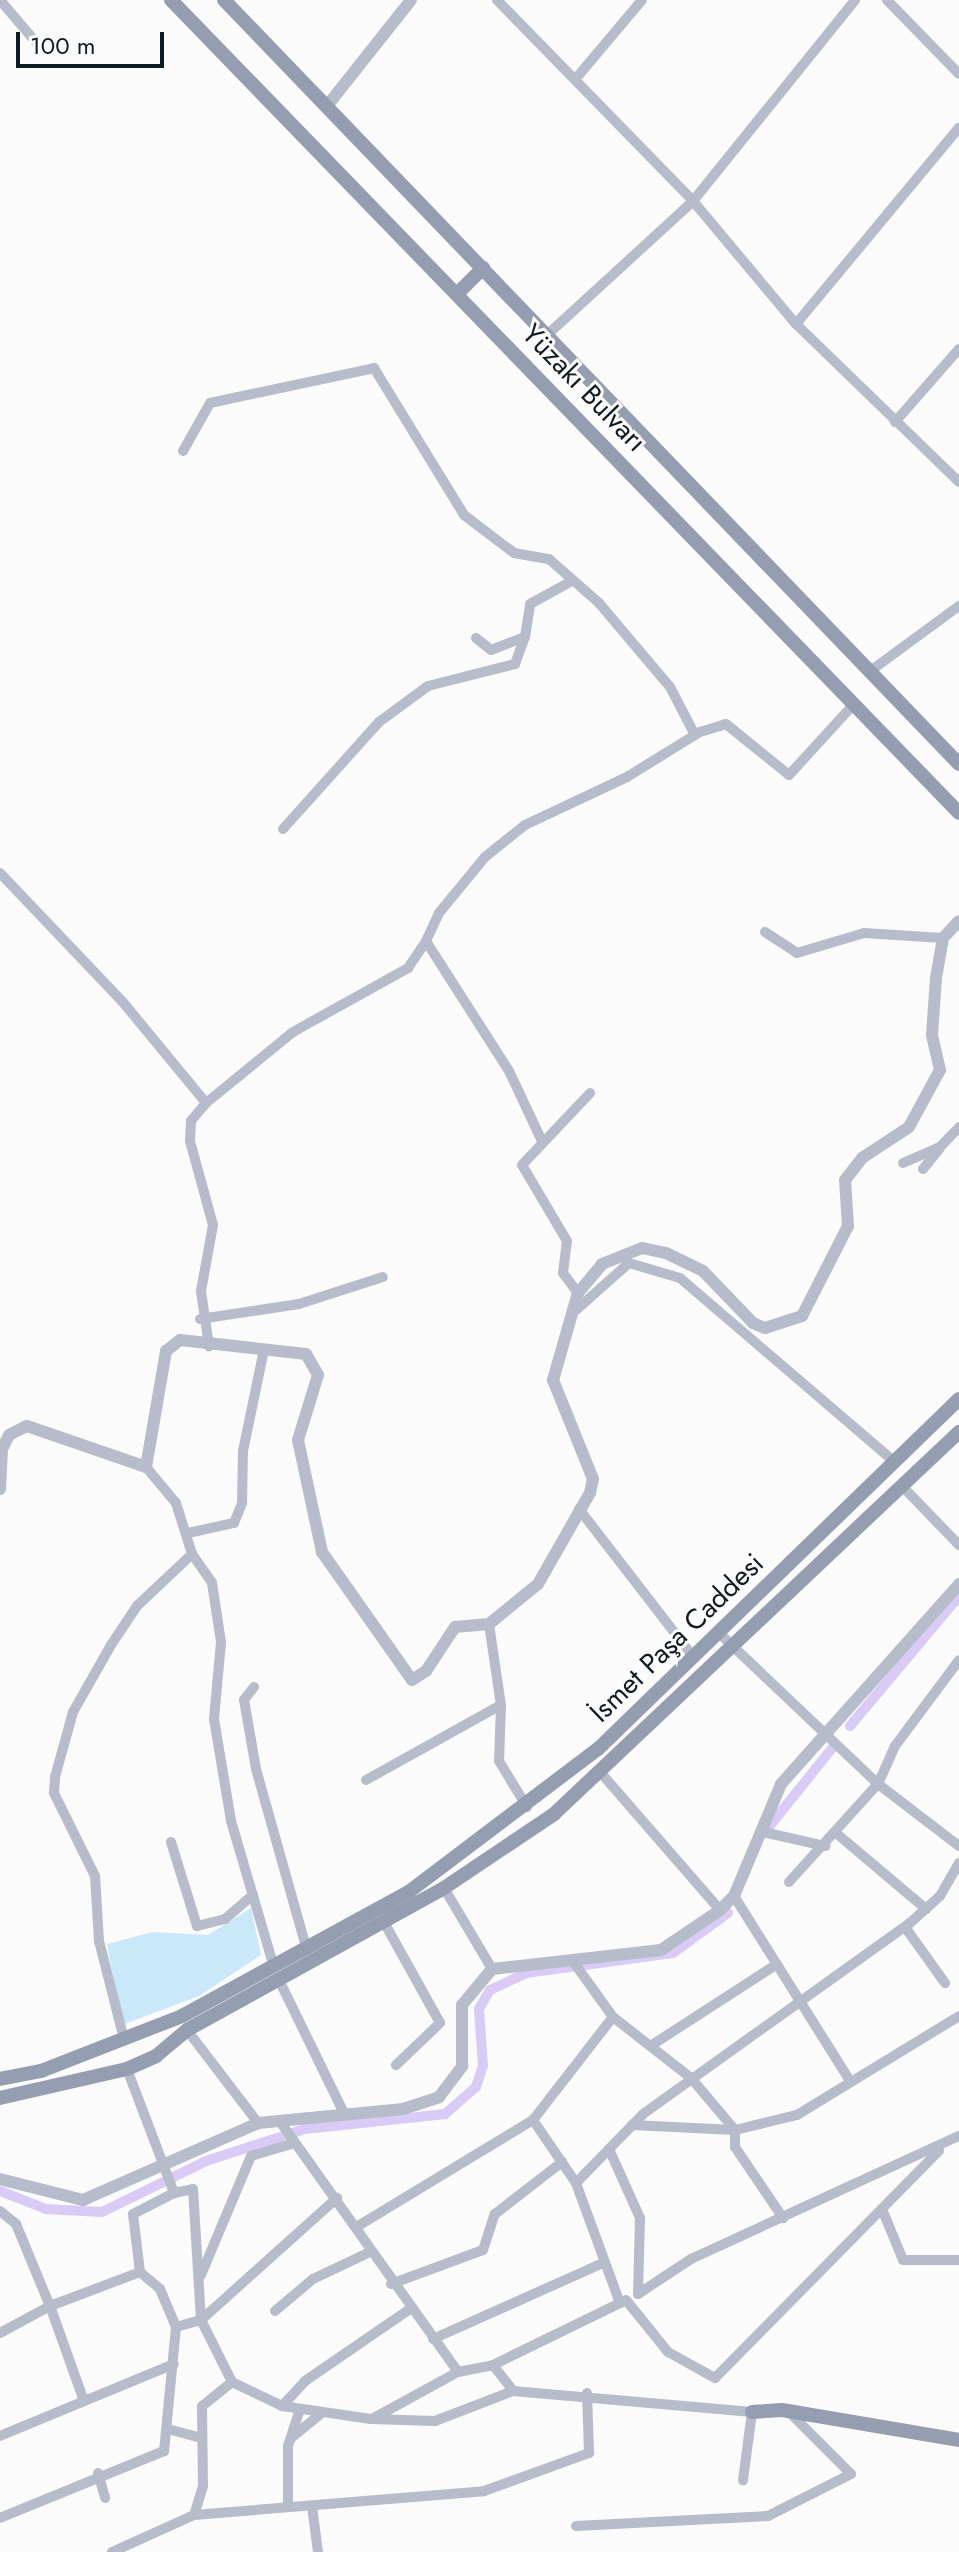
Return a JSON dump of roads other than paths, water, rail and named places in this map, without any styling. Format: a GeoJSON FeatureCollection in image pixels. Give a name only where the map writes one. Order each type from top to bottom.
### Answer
{"type":"FeatureCollection","features":[{"type":"Feature","properties":{"kind":"main road","name":"Yüzakı Bulvarı"},"geometry":{"type":"LineString","coordinates":[[171,0],[959,813]]}},
{"type":"Feature","properties":{"kind":"main road","name":"Yüzakı Bulvarı"},"geometry":{"type":"LineString","coordinates":[[224,0],[959,764]]}},
{"type":"Feature","properties":{"kind":"main road"},"geometry":{"type":"LineString","coordinates":[[457,294],[483,268]]}},
{"type":"Feature","properties":{"kind":"main road","name":"İsmet Paşa Caddesi"},"geometry":{"type":"LineString","coordinates":[[0,2079],[89,2053],[124,2039],[307,1950],[410,1891],[527,1807],[694,1658],[959,1399]]}},
{"type":"Feature","properties":{"kind":"main road"},"geometry":{"type":"LineString","coordinates":[[0,2098],[127,2069],[187,2030],[385,1924],[554,1814],[733,1651],[959,1432]]}},
{"type":"Feature","properties":{"kind":"main road"},"geometry":{"type":"LineString","coordinates":[[89,2053],[101,2076]]}},
{"type":"Feature","properties":{"kind":"main road"},"geometry":{"type":"LineString","coordinates":[[752,2412],[789,2412],[959,2440]]}},
{"type":"Feature","properties":{"kind":"street"},"geometry":{"type":"LineString","coordinates":[[0,0],[40,47]]}},
{"type":"Feature","properties":{"kind":"street"},"geometry":{"type":"LineString","coordinates":[[327,106],[411,0]]}},
{"type":"Feature","properties":{"kind":"street"},"geometry":{"type":"LineString","coordinates":[[497,0],[578,76],[693,201],[796,324],[959,482]]}},
{"type":"Feature","properties":{"kind":"street"},"geometry":{"type":"LineString","coordinates":[[578,76],[642,0]]}},
{"type":"Feature","properties":{"kind":"street"},"geometry":{"type":"LineString","coordinates":[[547,335],[693,201],[855,0]]}},
{"type":"Feature","properties":{"kind":"street"},"geometry":{"type":"LineString","coordinates":[[887,0],[959,74]]}},
{"type":"Feature","properties":{"kind":"street"},"geometry":{"type":"LineString","coordinates":[[796,324],[959,128]]}},
{"type":"Feature","properties":{"kind":"street"},"geometry":{"type":"LineString","coordinates":[[895,422],[959,349]]}},
{"type":"Feature","properties":{"kind":"street"},"geometry":{"type":"LineString","coordinates":[[183,451],[210,403],[374,368],[464,515],[485,537],[514,553],[549,559],[670,687],[695,735]]}},
{"type":"Feature","properties":{"kind":"street"},"geometry":{"type":"LineString","coordinates":[[283,829],[379,722],[428,686],[515,664],[525,637],[530,604],[572,581]]}},
{"type":"Feature","properties":{"kind":"street"},"geometry":{"type":"LineString","coordinates":[[869,672],[959,606]]}},
{"type":"Feature","properties":{"kind":"street"},"geometry":{"type":"LineString","coordinates":[[476,638],[491,650],[525,637]]}},
{"type":"Feature","properties":{"kind":"street"},"geometry":{"type":"LineString","coordinates":[[209,1346],[200,1319],[213,1225],[190,1141],[191,1121],[206,1103],[293,1032],[408,968],[426,941],[439,913],[485,857],[525,825],[627,777],[695,735],[726,724],[789,775],[854,704]]}},
{"type":"Feature","properties":{"kind":"street"},"geometry":{"type":"LineString","coordinates":[[0,873],[122,1001],[206,1103]]}},
{"type":"Feature","properties":{"kind":"street"},"geometry":{"type":"LineString","coordinates":[[146,1467],[162,1409],[166,1351],[180,1340],[209,1346],[264,1350],[315,1360],[318,1375],[298,1440],[322,1552],[400,1670],[412,1680],[426,1671],[455,1627],[489,1624],[538,1584],[593,1479],[553,1380],[578,1293],[602,1264],[642,1248],[703,1271],[753,1323],[765,1328],[802,1316],[848,1226],[845,1180],[862,1158],[909,1127],[940,1070],[932,1035],[943,938],[959,921]]}},
{"type":"Feature","properties":{"kind":"street"},"geometry":{"type":"LineString","coordinates":[[765,932],[797,953],[864,933],[943,938]]}},
{"type":"Feature","properties":{"kind":"street"},"geometry":{"type":"LineString","coordinates":[[426,941],[509,1071],[541,1139]]}},
{"type":"Feature","properties":{"kind":"street"},"geometry":{"type":"LineString","coordinates":[[578,1293],[563,1273],[567,1241],[522,1165],[541,1139],[590,1093]]}},
{"type":"Feature","properties":{"kind":"street"},"geometry":{"type":"LineString","coordinates":[[923,1169],[959,1127]]}},
{"type":"Feature","properties":{"kind":"street"},"geometry":{"type":"LineString","coordinates":[[903,1163],[940,1147]]}},
{"type":"Feature","properties":{"kind":"street"},"geometry":{"type":"LineString","coordinates":[[574,1312],[629,1263],[680,1278],[895,1462]]}},
{"type":"Feature","properties":{"kind":"street"},"geometry":{"type":"LineString","coordinates":[[200,1319],[299,1304],[383,1277]]}},
{"type":"Feature","properties":{"kind":"street"},"geometry":{"type":"LineString","coordinates":[[188,1533],[234,1523],[242,1503],[243,1451],[264,1350]]}},
{"type":"Feature","properties":{"kind":"street"},"geometry":{"type":"LineString","coordinates":[[0,1489],[2,1449],[9,1435],[27,1426],[146,1467],[176,1503],[188,1533],[192,1554],[212,1583],[221,1642],[214,1719],[253,1895],[274,1967]]}},
{"type":"Feature","properties":{"kind":"street"},"geometry":{"type":"LineString","coordinates":[[903,1487],[959,1545]]}},
{"type":"Feature","properties":{"kind":"street"},"geometry":{"type":"LineString","coordinates":[[579,1509],[694,1658]]}},
{"type":"Feature","properties":{"kind":"street"},"geometry":{"type":"LineString","coordinates":[[124,2039],[99,1941],[95,1876],[54,1793],[55,1777],[73,1712],[111,1645],[137,1606],[192,1554]]}},
{"type":"Feature","properties":{"kind":"street"},"geometry":{"type":"LineString","coordinates":[[201,2275],[251,2156],[285,2132],[344,2113],[421,2106],[439,2097],[462,2066],[462,2005],[492,1969],[573,1965],[675,1945],[720,1910],[734,1896],[781,1784],[959,1584]]}},
{"type":"Feature","properties":{"kind":"street"},"geometry":{"type":"LineString","coordinates":[[489,1624],[501,1705],[499,1761],[527,1807]]}},
{"type":"Feature","properties":{"kind":"street"},"geometry":{"type":"LineString","coordinates":[[720,1634],[733,1651],[878,1784],[959,1846]]}},
{"type":"Feature","properties":{"kind":"street"},"geometry":{"type":"LineString","coordinates":[[789,1882],[825,1846],[878,1784],[895,1746],[959,1660]]}},
{"type":"Feature","properties":{"kind":"street"},"geometry":{"type":"LineString","coordinates":[[254,1687],[244,1700],[256,1769],[307,1950]]}},
{"type":"Feature","properties":{"kind":"street"},"geometry":{"type":"LineString","coordinates":[[366,1780],[501,1705]]}},
{"type":"Feature","properties":{"kind":"street"},"geometry":{"type":"LineString","coordinates":[[601,1773],[720,1910]]}},
{"type":"Feature","properties":{"kind":"street"},"geometry":{"type":"LineString","coordinates":[[763,1832],[825,1846]]}},
{"type":"Feature","properties":{"kind":"street"},"geometry":{"type":"LineString","coordinates":[[836,1833],[926,1909]]}},
{"type":"Feature","properties":{"kind":"street"},"geometry":{"type":"LineString","coordinates":[[171,1842],[197,1926],[225,1919],[253,1895]]}},
{"type":"Feature","properties":{"kind":"street"},"geometry":{"type":"LineString","coordinates":[[576,2183],[632,2125],[691,2078],[905,1927],[926,1909],[959,1863]]}},
{"type":"Feature","properties":{"kind":"street"},"geometry":{"type":"LineString","coordinates":[[444,1888],[492,1969]]}},
{"type":"Feature","properties":{"kind":"street"},"geometry":{"type":"LineString","coordinates":[[734,1896],[777,1964],[804,1998],[850,2081]]}},
{"type":"Feature","properties":{"kind":"street"},"geometry":{"type":"LineString","coordinates":[[385,1924],[440,2023],[438,2033],[396,2065]]}},
{"type":"Feature","properties":{"kind":"street"},"geometry":{"type":"LineString","coordinates":[[905,1927],[945,1983]]}},
{"type":"Feature","properties":{"kind":"street"},"geometry":{"type":"LineString","coordinates":[[655,2043],[777,1964]]}},
{"type":"Feature","properties":{"kind":"street"},"geometry":{"type":"LineString","coordinates":[[573,1965],[613,2017],[655,2043],[691,2078],[735,2130],[735,2147],[783,2218]]}},
{"type":"Feature","properties":{"kind":"street"},"geometry":{"type":"LineString","coordinates":[[280,1982],[344,2113]]}},
{"type":"Feature","properties":{"kind":"street"},"geometry":{"type":"LineString","coordinates":[[632,2125],[735,2130],[797,2115],[959,2016]]}},
{"type":"Feature","properties":{"kind":"street"},"geometry":{"type":"LineString","coordinates":[[358,2226],[533,2120],[613,2017]]}},
{"type":"Feature","properties":{"kind":"street"},"geometry":{"type":"LineString","coordinates":[[187,2030],[258,2123],[285,2132],[358,2226],[370,2252],[391,2284],[458,2372]]}},
{"type":"Feature","properties":{"kind":"street"},"geometry":{"type":"LineString","coordinates":[[127,2069],[170,2181]]}},
{"type":"Feature","properties":{"kind":"street"},"geometry":{"type":"LineString","coordinates":[[533,2120],[576,2183],[623,2301],[668,2352],[715,2378],[956,2138]]}},
{"type":"Feature","properties":{"kind":"street"},"geometry":{"type":"LineString","coordinates":[[0,2518],[98,2473],[164,2451],[176,2327],[160,2289],[140,2272],[133,2214],[170,2181],[258,2123]]}},
{"type":"Feature","properties":{"kind":"street"},"geometry":{"type":"LineString","coordinates":[[371,2419],[458,2372],[493,2365],[638,2294],[691,2259],[956,2138]]}},
{"type":"Feature","properties":{"kind":"street"},"geometry":{"type":"LineString","coordinates":[[609,2149],[640,2218],[638,2294]]}},
{"type":"Feature","properties":{"kind":"street"},"geometry":{"type":"LineString","coordinates":[[391,2284],[483,2250],[495,2214],[562,2162]]}},
{"type":"Feature","properties":{"kind":"street"},"geometry":{"type":"LineString","coordinates":[[0,2179],[83,2200],[170,2181],[193,2189],[201,2275],[201,2320],[232,2382],[282,2406],[371,2419],[435,2421],[513,2391],[587,2393],[700,2413],[752,2412],[743,2480]]}},
{"type":"Feature","properties":{"kind":"street"},"geometry":{"type":"LineString","coordinates":[[176,2327],[201,2320],[337,2198]]}},
{"type":"Feature","properties":{"kind":"street"},"geometry":{"type":"LineString","coordinates":[[882,2209],[903,2260],[959,2260]]}},
{"type":"Feature","properties":{"kind":"street"},"geometry":{"type":"LineString","coordinates":[[0,2211],[16,2224],[84,2401]]}},
{"type":"Feature","properties":{"kind":"street"},"geometry":{"type":"LineString","coordinates":[[275,2311],[313,2279],[370,2252]]}},
{"type":"Feature","properties":{"kind":"street"},"geometry":{"type":"LineString","coordinates":[[433,2339],[605,2262]]}},
{"type":"Feature","properties":{"kind":"street"},"geometry":{"type":"LineString","coordinates":[[0,2333],[50,2306],[140,2272]]}},
{"type":"Feature","properties":{"kind":"street"},"geometry":{"type":"LineString","coordinates":[[282,2406],[305,2381],[410,2309]]}},
{"type":"Feature","properties":{"kind":"street"},"geometry":{"type":"LineString","coordinates":[[0,2436],[174,2364]]}},
{"type":"Feature","properties":{"kind":"street"},"geometry":{"type":"LineString","coordinates":[[493,2365],[513,2391]]}},
{"type":"Feature","properties":{"kind":"street"},"geometry":{"type":"LineString","coordinates":[[194,2515],[203,2486],[202,2406],[232,2382]]}},
{"type":"Feature","properties":{"kind":"street"},"geometry":{"type":"LineString","coordinates":[[112,2552],[194,2515],[484,2491],[589,2453],[587,2393]]}},
{"type":"Feature","properties":{"kind":"street"},"geometry":{"type":"LineString","coordinates":[[288,2507],[291,2438],[300,2409]]}},
{"type":"Feature","properties":{"kind":"street"},"geometry":{"type":"LineString","coordinates":[[291,2438],[323,2412]]}},
{"type":"Feature","properties":{"kind":"street"},"geometry":{"type":"LineString","coordinates":[[576,2526],[768,2516],[851,2474],[789,2412]]}},
{"type":"Feature","properties":{"kind":"street"},"geometry":{"type":"LineString","coordinates":[[168,2429],[202,2438]]}},
{"type":"Feature","properties":{"kind":"street"},"geometry":{"type":"LineString","coordinates":[[98,2473],[105,2498]]}},
{"type":"Feature","properties":{"kind":"street"},"geometry":{"type":"LineString","coordinates":[[312,2506],[318,2552]]}},
{"type":"Feature","properties":{"kind":"waterway"},"geometry":{"type":"LineString","coordinates":[[850,1726],[959,1596]]}},
{"type":"Feature","properties":{"kind":"waterway"},"geometry":{"type":"LineString","coordinates":[[768,1828],[834,1746]]}},
{"type":"Feature","properties":{"kind":"waterway"},"geometry":{"type":"LineString","coordinates":[[0,2191],[46,2209],[102,2212],[206,2161],[305,2129],[445,2114],[476,2087],[483,2066],[479,2009],[490,1990],[526,1973],[673,1953],[728,1913]]}}]}
